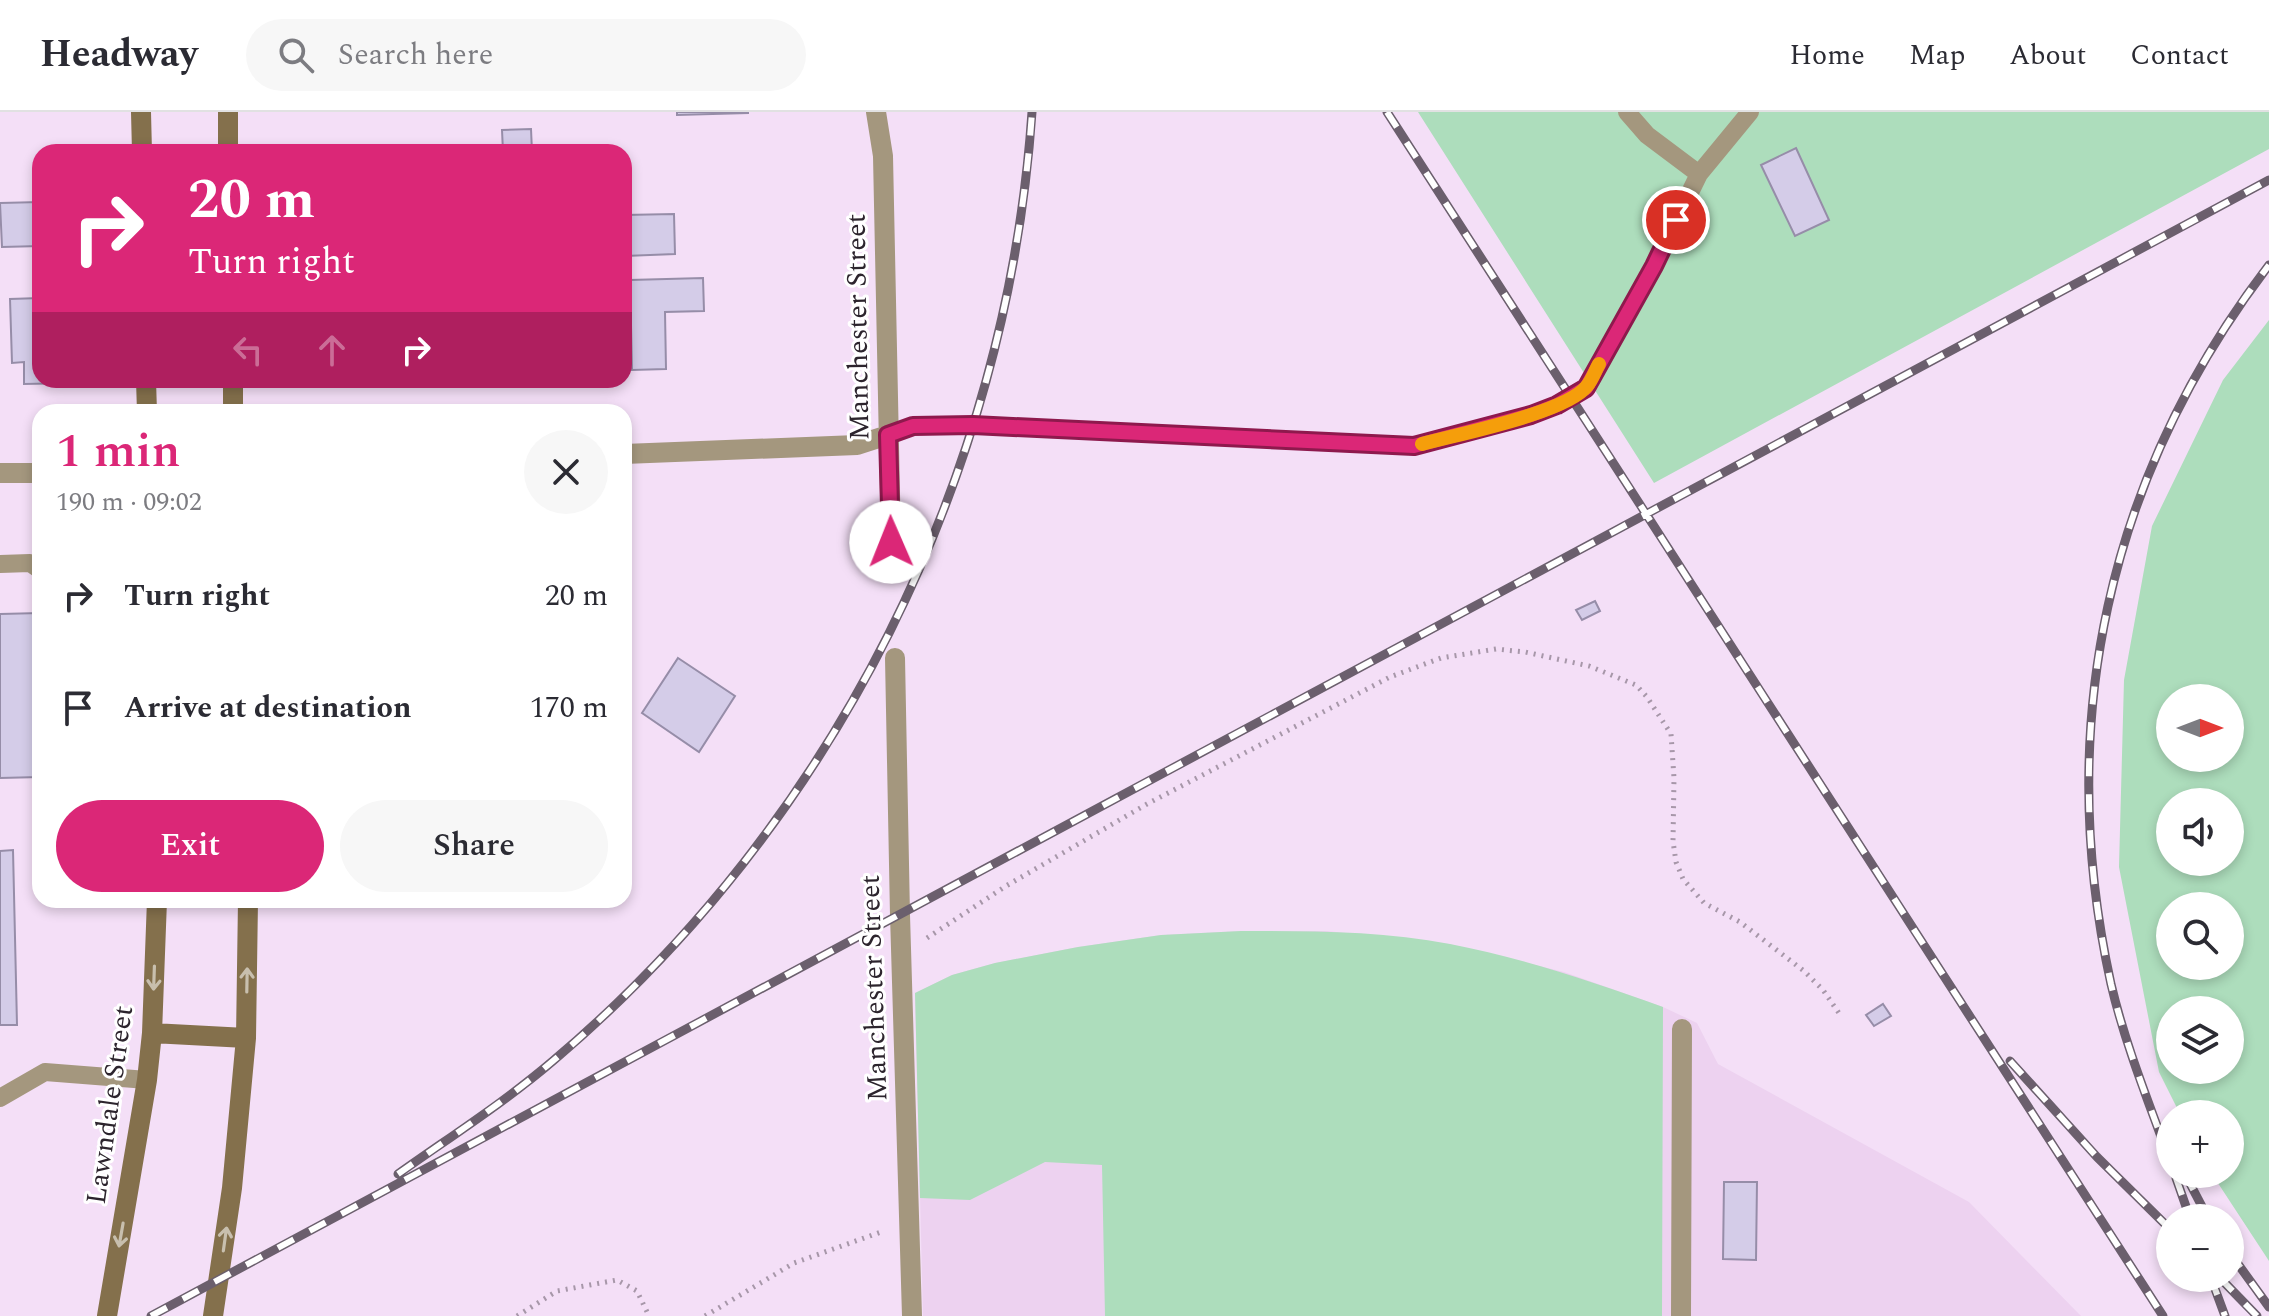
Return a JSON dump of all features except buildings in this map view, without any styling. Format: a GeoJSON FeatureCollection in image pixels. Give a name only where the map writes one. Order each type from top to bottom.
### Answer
{"type":"FeatureCollection","features":[{"type":"Feature","properties":{"kind":"main road"},"geometry":{"type":"LineString","coordinates":[[141,112],[142,144]]}},
{"type":"Feature","properties":{"kind":"main road"},"geometry":{"type":"LineString","coordinates":[[228,112],[228,144]]}},
{"type":"Feature","properties":{"kind":"main road","name":"Lawndale Street"},"geometry":{"type":"LineString","coordinates":[[107,1316],[147,1080],[157,908]]}},
{"type":"Feature","properties":{"kind":"main road"},"geometry":{"type":"LineString","coordinates":[[213,1316],[232,1188],[246,1038],[248,908]]}},
{"type":"Feature","properties":{"kind":"main road"},"geometry":{"type":"LineString","coordinates":[[152,1033],[246,1038]]}},
{"type":"Feature","properties":{"kind":"street","name":"Manchester Street"},"geometry":{"type":"LineString","coordinates":[[876,112],[883,156],[891,542]]}},
{"type":"Feature","properties":{"kind":"street"},"geometry":{"type":"LineString","coordinates":[[632,454],[857,445],[888,435]]}},
{"type":"Feature","properties":{"kind":"street"},"geometry":{"type":"LineString","coordinates":[[0,473],[32,473]]}},
{"type":"Feature","properties":{"kind":"street","name":"Manchester Street"},"geometry":{"type":"LineString","coordinates":[[895,658],[912,1316]]}},
{"type":"Feature","properties":{"kind":"street"},"geometry":{"type":"LineString","coordinates":[[1681,1316],[1682,1029]]}},
{"type":"Feature","properties":{"kind":"lane"},"geometry":{"type":"LineString","coordinates":[[1627,112],[1647,135],[1699,174]]}},
{"type":"Feature","properties":{"kind":"lane"},"geometry":{"type":"LineString","coordinates":[[888,435],[913,426],[973,425],[1414,446],[1531,415],[1557,405],[1586,388],[1654,266],[1699,174],[1750,112]]}},
{"type":"Feature","properties":{"kind":"lane"},"geometry":{"type":"LineString","coordinates":[[0,564],[32,564]]}},
{"type":"Feature","properties":{"kind":"lane"},"geometry":{"type":"LineString","coordinates":[[0,1098],[45,1072],[147,1080]]}},
{"type":"Feature","properties":{"kind":"path"},"geometry":{"type":"LineString","coordinates":[[901,955],[1006,886],[1147,804],[1390,677],[1441,658],[1496,649],[1589,666],[1636,685],[1671,734],[1674,765],[1673,841],[1676,862],[1683,879],[1704,903],[1740,922],[1804,971],[1823,990],[1841,1016]]}},
{"type":"Feature","properties":{"kind":"path"},"geometry":{"type":"LineString","coordinates":[[705,1316],[794,1263],[909,1223]]}},
{"type":"Feature","properties":{"kind":"path"},"geometry":{"type":"LineString","coordinates":[[517,1316],[557,1291],[617,1280],[637,1291],[649,1316]]}},
{"type":"Feature","properties":{"kind":"shaded area"},"geometry":{"type":"Polygon","coordinates":[[[1327,931],[1449,944],[1564,972],[1663,1007],[1697,1023],[1718,1064],[1969,1202],[2081,1316],[923,1316],[915,993],[952,975],[1078,947],[1161,935],[1327,931]]]}},
{"type":"Feature","properties":{"kind":"green space"},"geometry":{"type":"Polygon","coordinates":[[[1418,112],[2269,112],[2269,149],[1654,483],[1418,112]]]}},
{"type":"Feature","properties":{"kind":"green space"},"geometry":{"type":"Polygon","coordinates":[[[2269,320],[2269,1261],[2244,1223],[2244,1204],[2232,1204],[2221,1188],[2244,1188],[2244,1100],[2173,1100],[2165,1084],[2244,1084],[2244,996],[2156,996],[2156,1057],[2119,867],[2124,680],[2152,526],[2223,380],[2269,320]]]}},
{"type":"Feature","properties":{"kind":"green space"},"geometry":{"type":"Polygon","coordinates":[[[1241,931],[1372,934],[1450,944],[1531,963],[1663,1007],[1662,1316],[1105,1316],[1102,1165],[1045,1162],[970,1200],[920,1198],[915,993],[952,975],[1078,947],[1161,935],[1241,931]]]}},
{"type":"Feature","properties":{"kind":"railway"},"geometry":{"type":"LineString","coordinates":[[398,1174],[497,1105],[554,1060],[654,966],[743,863],[822,752],[889,634],[944,510],[986,381],[1016,248],[1032,112]]}},
{"type":"Feature","properties":{"kind":"railway"},"geometry":{"type":"LineString","coordinates":[[1387,112],[2163,1316]]}},
{"type":"Feature","properties":{"kind":"railway"},"geometry":{"type":"LineString","coordinates":[[151,1316],[2269,180]]}},
{"type":"Feature","properties":{"kind":"railway"},"geometry":{"type":"LineString","coordinates":[[2156,1122],[2111,984],[2095,887],[2089,792],[2093,698],[2108,606],[2133,517],[2168,430],[2213,346],[2269,265]]}},
{"type":"Feature","properties":{"kind":"railway"},"geometry":{"type":"LineString","coordinates":[[2010,1061],[2097,1157],[2156,1215]]}},
{"type":"Feature","properties":{"kind":"railway"},"geometry":{"type":"LineString","coordinates":[[2180,1188],[2185,1204]]}},
{"type":"Feature","properties":{"kind":"railway"},"geometry":{"type":"LineString","coordinates":[[2192,1188],[2201,1204]]}},
{"type":"Feature","properties":{"kind":"railway"},"geometry":{"type":"LineString","coordinates":[[2244,1272],[2269,1307]]}},
{"type":"Feature","properties":{"kind":"railway"},"geometry":{"type":"LineString","coordinates":[[2216,1292],[2225,1316]]}},
{"type":"Feature","properties":{"kind":"railway"},"geometry":{"type":"LineString","coordinates":[[2234,1292],[2257,1316]]}},
{"type":"Feature","properties":{"kind":"slow traffic"},"geometry":{"type":"LineString","coordinates":[[1422,444],[1557,405],[1586,388],[1599,364]]}},
{"type":"Feature","properties":{"kind":"route"},"geometry":{"type":"LineString","coordinates":[[891,542],[888,435],[913,426],[973,425],[1414,446],[1531,415],[1557,405],[1586,388],[1676,220]]}}]}
